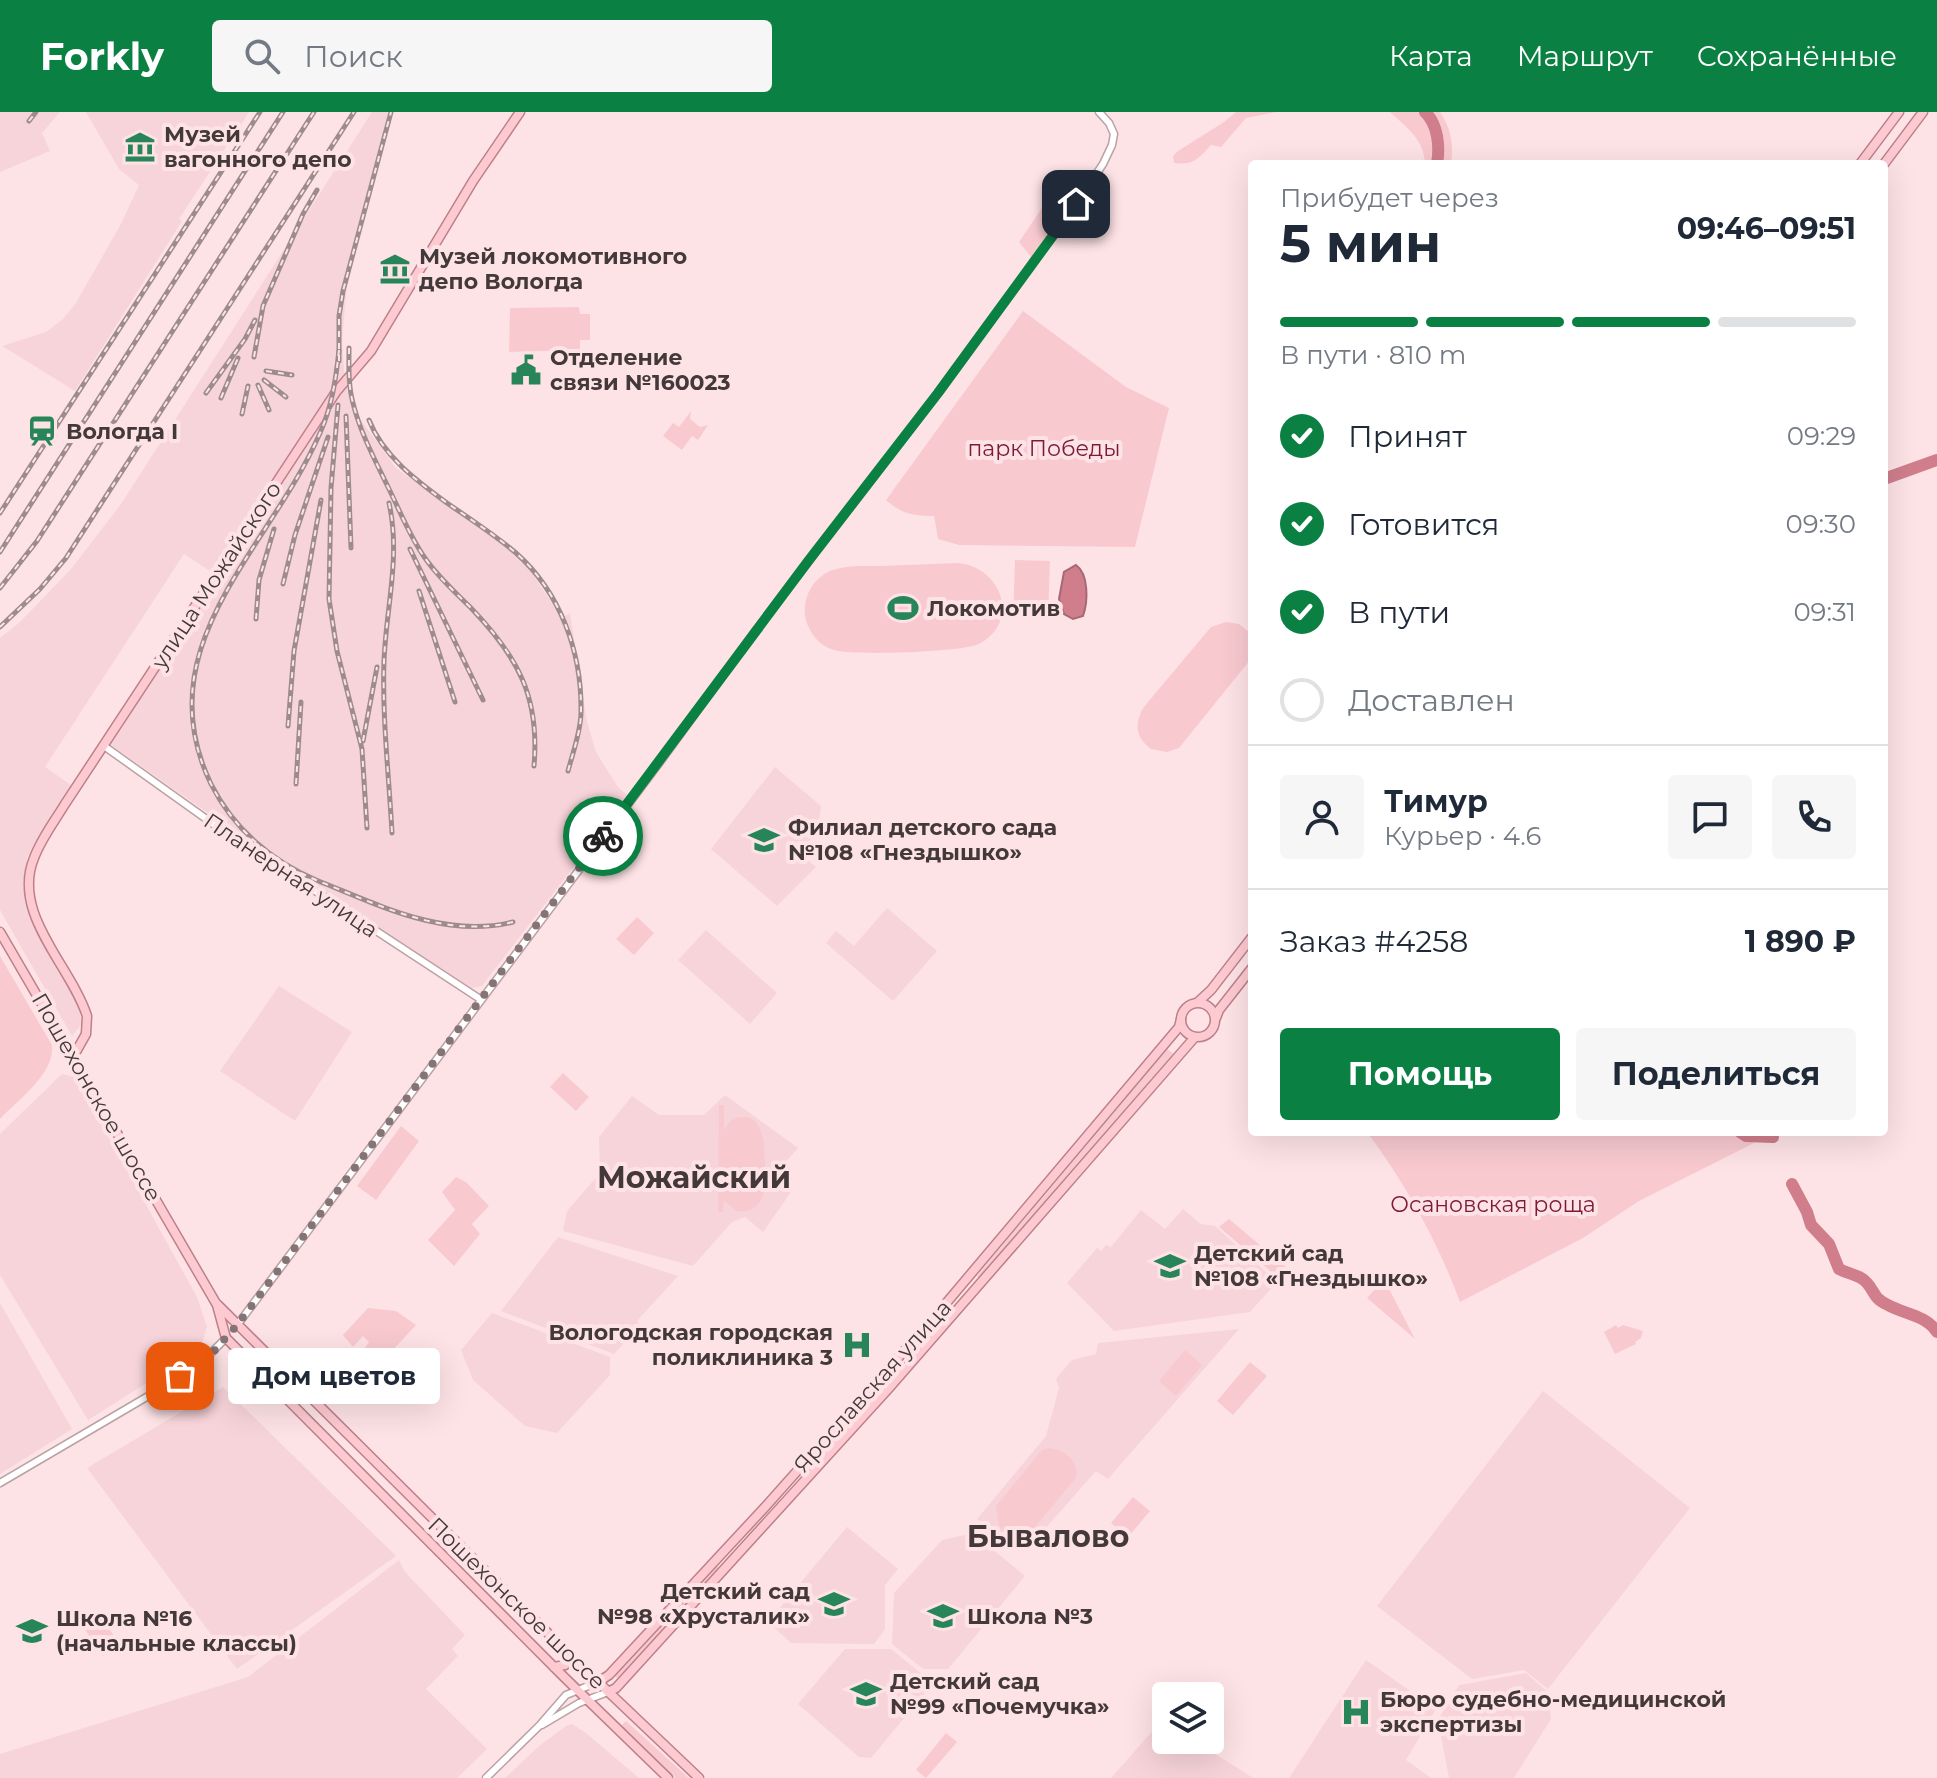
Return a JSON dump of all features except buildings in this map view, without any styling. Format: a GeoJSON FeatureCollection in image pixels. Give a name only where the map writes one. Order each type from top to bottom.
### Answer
{"type":"FeatureCollection","features":[{"type":"Feature","properties":{"kind":"main road","name":"улица Можайского"},"geometry":{"type":"LineString","coordinates":[[73,1057],[86,1034],[87,1016],[33,911],[29,878],[32,862],[41,843],[336,392],[371,351],[473,181],[520,112]]}},
{"type":"Feature","properties":{"kind":"main road"},"geometry":{"type":"LineString","coordinates":[[1863,160],[1899,112]]}},
{"type":"Feature","properties":{"kind":"main road"},"geometry":{"type":"LineString","coordinates":[[1887,160],[1923,112]]}},
{"type":"Feature","properties":{"kind":"main road","name":"Пошехонское шоссе"},"geometry":{"type":"LineString","coordinates":[[0,932],[217,1305],[226,1338],[668,1778]]}},
{"type":"Feature","properties":{"kind":"main road"},"geometry":{"type":"LineString","coordinates":[[1248,942],[1211,990],[1198,1002],[1188,1006],[1181,1019],[1184,1029],[1195,1037],[1211,1032],[1219,1010],[1248,973]]}},
{"type":"Feature","properties":{"kind":"main road"},"geometry":{"type":"LineString","coordinates":[[1198,1002],[1209,1006],[1216,1019]]}},
{"type":"Feature","properties":{"kind":"main road","name":"Ярославская улица"},"geometry":{"type":"LineString","coordinates":[[598,1682],[609,1675],[722,1554],[937,1314],[1179,1027],[1181,1019]]}},
{"type":"Feature","properties":{"kind":"main road","name":"Ярославская улица"},"geometry":{"type":"LineString","coordinates":[[608,1692],[616,1688],[976,1290],[1195,1037]]}},
{"type":"Feature","properties":{"kind":"main road","name":"Пошехонское шоссе"},"geometry":{"type":"LineString","coordinates":[[217,1305],[567,1653],[699,1778]]}},
{"type":"Feature","properties":{"kind":"main road"},"geometry":{"type":"LineString","coordinates":[[226,1338],[238,1324]]}},
{"type":"Feature","properties":{"kind":"main road"},"geometry":{"type":"LineString","coordinates":[[325,1439],[338,1426]]}},
{"type":"Feature","properties":{"kind":"main road"},"geometry":{"type":"LineString","coordinates":[[722,1554],[721,1565],[730,1563]]}},
{"type":"Feature","properties":{"kind":"main road"},"geometry":{"type":"LineString","coordinates":[[554,1667],[565,1665],[567,1653]]}},
{"type":"Feature","properties":{"kind":"main road"},"geometry":{"type":"LineString","coordinates":[[614,1726],[614,1715],[629,1712]]}},
{"type":"Feature","properties":{"kind":"street"},"geometry":{"type":"LineString","coordinates":[[238,1324],[809,560],[955,371],[1070,213],[1112,145],[1114,134],[1099,112]]}},
{"type":"Feature","properties":{"kind":"street","name":"Планерная улица"},"geometry":{"type":"LineString","coordinates":[[104,746],[243,844],[480,999]]}},
{"type":"Feature","properties":{"kind":"street"},"geometry":{"type":"LineString","coordinates":[[0,1483],[175,1379],[205,1359],[226,1338]]}},
{"type":"Feature","properties":{"kind":"street","name":"Ярославская улица"},"geometry":{"type":"LineString","coordinates":[[486,1778],[561,1700],[598,1682]]}},
{"type":"Feature","properties":{"kind":"street","name":"Ярославская улица"},"geometry":{"type":"LineString","coordinates":[[539,1726],[608,1692]]}},
{"type":"Feature","properties":{"kind":"shaded area"},"geometry":{"type":"Polygon","coordinates":[[[0,112],[60,112],[42,133],[50,151],[0,172],[0,112]]]}},
{"type":"Feature","properties":{"kind":"shaded area"},"geometry":{"type":"Polygon","coordinates":[[[86,112],[249,112],[179,219],[182,221],[75,391],[2,346],[46,332],[63,319],[76,303],[121,224],[139,185],[119,169],[86,112]]]}},
{"type":"Feature","properties":{"kind":"shaded area"},"geometry":{"type":"Polygon","coordinates":[[[372,112],[388,112],[348,271],[342,342],[345,382],[353,409],[396,468],[504,546],[530,570],[562,618],[570,613],[587,722],[596,752],[618,787],[628,796],[482,986],[472,988],[305,881],[111,745],[219,577],[184,554],[45,767],[71,785],[32,847],[23,886],[29,913],[80,1011],[81,1025],[72,1036],[0,910],[0,638],[20,622],[71,569],[121,504],[372,112]]]}},
{"type":"Feature","properties":{"kind":"shaded area"},"geometry":{"type":"Polygon","coordinates":[[[1076,565],[1085,581],[1086,603],[1083,616],[1073,619],[1064,614],[1059,599],[1064,572],[1076,565]]]}},
{"type":"Feature","properties":{"kind":"shaded area","name":"Филиал детского сада №108 «Гнездышко»"},"geometry":{"type":"Polygon","coordinates":[[[775,767],[821,806],[818,831],[799,853],[816,867],[777,906],[711,849],[775,767]]]}},
{"type":"Feature","properties":{"kind":"shaded area"},"geometry":{"type":"Polygon","coordinates":[[[887,908],[937,951],[893,1001],[826,943],[836,931],[854,946],[887,908]]]}},
{"type":"Feature","properties":{"kind":"shaded area"},"geometry":{"type":"Polygon","coordinates":[[[706,930],[777,993],[750,1024],[678,960],[706,930]]]}},
{"type":"Feature","properties":{"kind":"shaded area"},"geometry":{"type":"Polygon","coordinates":[[[279,986],[352,1032],[295,1121],[220,1071],[279,986]]]}},
{"type":"Feature","properties":{"kind":"shaded area"},"geometry":{"type":"Polygon","coordinates":[[[62,1074],[74,1077],[81,1087],[197,1297],[207,1327],[202,1343],[191,1355],[88,1420],[0,1275],[0,1134],[62,1074]]]}},
{"type":"Feature","properties":{"kind":"shaded area"},"geometry":{"type":"Polygon","coordinates":[[[725,1095],[798,1148],[776,1173],[793,1189],[763,1232],[745,1217],[732,1222],[693,1266],[563,1231],[567,1211],[600,1173],[599,1137],[632,1096],[659,1115],[704,1115],[725,1095]]]}},
{"type":"Feature","properties":{"kind":"shaded area","name":"Детский сад №108 «Гнездышко»"},"geometry":{"type":"Polygon","coordinates":[[[1183,1209],[1201,1224],[1215,1226],[1277,1282],[1250,1312],[1114,1331],[1067,1283],[1097,1248],[1101,1251],[1106,1245],[1111,1247],[1141,1210],[1165,1229],[1183,1209]]]}},
{"type":"Feature","properties":{"kind":"shaded area"},"geometry":{"type":"Polygon","coordinates":[[[558,1237],[678,1276],[637,1321],[640,1325],[614,1354],[501,1311],[558,1237]]]}},
{"type":"Feature","properties":{"kind":"shaded area"},"geometry":{"type":"Polygon","coordinates":[[[0,1303],[72,1429],[0,1474],[0,1303]]]}},
{"type":"Feature","properties":{"kind":"shaded area"},"geometry":{"type":"Polygon","coordinates":[[[492,1313],[610,1357],[610,1375],[557,1433],[525,1426],[473,1380],[461,1350],[492,1313]]]}},
{"type":"Feature","properties":{"kind":"shaded area"},"geometry":{"type":"Polygon","coordinates":[[[1239,1329],[1108,1479],[1096,1471],[1036,1539],[1008,1545],[977,1519],[1046,1436],[1059,1388],[1056,1379],[1072,1360],[1096,1354],[1098,1343],[1239,1329]]]}},
{"type":"Feature","properties":{"kind":"shaded area"},"geometry":{"type":"Polygon","coordinates":[[[223,1387],[396,1556],[237,1669],[87,1468],[223,1387]]]}},
{"type":"Feature","properties":{"kind":"shaded area"},"geometry":{"type":"Polygon","coordinates":[[[1543,1391],[1690,1508],[1548,1689],[1524,1670],[1472,1679],[1377,1606],[1543,1391]]]}},
{"type":"Feature","properties":{"kind":"shaded area","name":"Детский сад №98 «Хрусталик»"},"geometry":{"type":"Polygon","coordinates":[[[847,1527],[898,1569],[885,1585],[885,1629],[874,1644],[791,1643],[768,1622],[847,1527]]]}},
{"type":"Feature","properties":{"kind":"shaded area","name":"Школа №3"},"geometry":{"type":"Polygon","coordinates":[[[973,1533],[1025,1576],[948,1669],[923,1669],[892,1644],[894,1593],[942,1540],[973,1533]]]}},
{"type":"Feature","properties":{"kind":"shaded area"},"geometry":{"type":"Polygon","coordinates":[[[399,1560],[405,1572],[465,1635],[452,1649],[458,1656],[426,1689],[487,1749],[457,1778],[0,1778],[0,1754],[248,1677],[399,1560]]]}},
{"type":"Feature","properties":{"kind":"shaded area","name":"Детский сад №99 «Почемучка»"},"geometry":{"type":"Polygon","coordinates":[[[845,1649],[891,1649],[933,1683],[871,1758],[859,1757],[798,1704],[845,1649]]]}},
{"type":"Feature","properties":{"kind":"shaded area"},"geometry":{"type":"Polygon","coordinates":[[[1366,1660],[1436,1709],[1406,1760],[1431,1778],[1289,1778],[1366,1660]]]}},
{"type":"Feature","properties":{"kind":"shaded area"},"geometry":{"type":"Polygon","coordinates":[[[1526,1673],[1548,1692],[1551,1719],[1514,1778],[1449,1778],[1438,1720],[1459,1685],[1526,1673]]]}},
{"type":"Feature","properties":{"kind":"shaded area"},"geometry":{"type":"Polygon","coordinates":[[[572,1724],[639,1778],[505,1778],[539,1746],[572,1724]]]}},
{"type":"Feature","properties":{"kind":"shaded area"},"geometry":{"type":"Polygon","coordinates":[[[1152,1732],[1152,1754],[1215,1754],[1253,1778],[1111,1778],[1152,1732]]]}},
{"type":"Feature","properties":{"kind":"green space"},"geometry":{"type":"Polygon","coordinates":[[[1236,112],[1277,112],[1246,118],[1221,147],[1211,145],[1192,162],[1174,163],[1173,156],[1178,151],[1236,112]]]}},
{"type":"Feature","properties":{"kind":"green space"},"geometry":{"type":"Polygon","coordinates":[[[1390,112],[1440,112],[1451,137],[1451,160],[1425,160],[1422,148],[1390,112]]]}},
{"type":"Feature","properties":{"kind":"green space"},"geometry":{"type":"Polygon","coordinates":[[[1046,202],[1062,214],[1031,257],[1019,242],[1046,202]]]}},
{"type":"Feature","properties":{"kind":"green space"},"geometry":{"type":"Polygon","coordinates":[[[579,307],[580,314],[590,314],[590,340],[580,340],[580,350],[509,352],[510,308],[579,307]]]}},
{"type":"Feature","properties":{"kind":"green space","name":"парк Победы"},"geometry":{"type":"Polygon","coordinates":[[[1023,311],[1126,387],[1169,408],[1135,547],[959,545],[938,539],[934,516],[908,513],[886,500],[1023,311]]]}},
{"type":"Feature","properties":{"kind":"green space"},"geometry":{"type":"Polygon","coordinates":[[[691,411],[690,419],[700,427],[708,425],[698,440],[692,436],[682,450],[663,436],[673,423],[679,427],[691,411]]]}},
{"type":"Feature","properties":{"kind":"green space"},"geometry":{"type":"Polygon","coordinates":[[[1015,560],[1050,561],[1048,619],[1013,618],[1015,560]]]}},
{"type":"Feature","properties":{"kind":"green space","name":"Локомотив"},"geometry":{"type":"Polygon","coordinates":[[[958,563],[986,574],[1001,597],[1000,623],[979,644],[931,651],[844,652],[822,644],[808,626],[806,599],[814,584],[827,572],[852,566],[958,563]]]}},
{"type":"Feature","properties":{"kind":"green space"},"geometry":{"type":"Polygon","coordinates":[[[1226,622],[1239,624],[1248,631],[1248,662],[1179,748],[1167,752],[1151,749],[1138,731],[1143,708],[1211,627],[1226,622]]]}},
{"type":"Feature","properties":{"kind":"green space"},"geometry":{"type":"Polygon","coordinates":[[[637,917],[654,933],[634,955],[616,939],[637,917]]]}},
{"type":"Feature","properties":{"kind":"green space"},"geometry":{"type":"Polygon","coordinates":[[[0,956],[52,1045],[48,1066],[42,1076],[0,1119],[0,956]]]}},
{"type":"Feature","properties":{"kind":"green space"},"geometry":{"type":"Polygon","coordinates":[[[1167,1049],[1174,1054],[1034,1221],[981,1279],[977,1276],[1167,1049]]]}},
{"type":"Feature","properties":{"kind":"green space"},"geometry":{"type":"Polygon","coordinates":[[[563,1073],[589,1097],[576,1111],[550,1087],[563,1073]]]}},
{"type":"Feature","properties":{"kind":"green space"},"geometry":{"type":"Polygon","coordinates":[[[719,1105],[724,1105],[724,1130],[732,1120],[744,1117],[753,1120],[763,1137],[763,1196],[756,1207],[749,1210],[736,1211],[724,1200],[723,1212],[718,1212],[719,1105]]]}},
{"type":"Feature","properties":{"kind":"green space"},"geometry":{"type":"Polygon","coordinates":[[[401,1126],[419,1141],[376,1200],[357,1186],[401,1126]]]}},
{"type":"Feature","properties":{"kind":"green space","name":"Осановская роща"},"geometry":{"type":"Polygon","coordinates":[[[1370,1136],[1751,1136],[1754,1143],[1639,1201],[1583,1238],[1460,1302],[1442,1257],[1370,1136]]]}},
{"type":"Feature","properties":{"kind":"green space"},"geometry":{"type":"Polygon","coordinates":[[[456,1177],[466,1182],[489,1206],[472,1224],[480,1234],[454,1266],[428,1240],[455,1210],[442,1192],[456,1177]]]}},
{"type":"Feature","properties":{"kind":"green space"},"geometry":{"type":"Polygon","coordinates":[[[1229,1219],[1286,1267],[1277,1277],[1219,1227],[1229,1219]]]}},
{"type":"Feature","properties":{"kind":"green space"},"geometry":{"type":"Polygon","coordinates":[[[1384,1279],[1415,1339],[1367,1298],[1384,1279]]]}},
{"type":"Feature","properties":{"kind":"green space"},"geometry":{"type":"Polygon","coordinates":[[[368,1308],[396,1311],[416,1325],[378,1366],[361,1353],[369,1342],[363,1336],[353,1347],[343,1335],[368,1308]]]}},
{"type":"Feature","properties":{"kind":"green space"},"geometry":{"type":"Polygon","coordinates":[[[1616,1325],[1618,1328],[1623,1325],[1643,1331],[1636,1344],[1615,1354],[1604,1332],[1616,1325]]]}},
{"type":"Feature","properties":{"kind":"green space"},"geometry":{"type":"Polygon","coordinates":[[[1185,1350],[1202,1365],[1176,1396],[1159,1381],[1185,1350]]]}},
{"type":"Feature","properties":{"kind":"green space"},"geometry":{"type":"Polygon","coordinates":[[[1250,1362],[1267,1376],[1233,1415],[1217,1401],[1250,1362]]]}},
{"type":"Feature","properties":{"kind":"green space"},"geometry":{"type":"Polygon","coordinates":[[[1048,1448],[1070,1457],[1076,1478],[1029,1534],[1009,1534],[999,1526],[996,1506],[1042,1450],[1048,1448]]]}},
{"type":"Feature","properties":{"kind":"green space"},"geometry":{"type":"Polygon","coordinates":[[[1133,1497],[1150,1511],[1128,1537],[1111,1523],[1133,1497]]]}},
{"type":"Feature","properties":{"kind":"green space"},"geometry":{"type":"Polygon","coordinates":[[[716,1565],[720,1569],[620,1681],[615,1676],[716,1565]]]}},
{"type":"Feature","properties":{"kind":"green space"},"geometry":{"type":"Polygon","coordinates":[[[99,1614],[120,1645],[103,1656],[82,1625],[99,1614]]]}},
{"type":"Feature","properties":{"kind":"green space"},"geometry":{"type":"Polygon","coordinates":[[[626,1721],[689,1778],[676,1778],[620,1727],[626,1721]]]}},
{"type":"Feature","properties":{"kind":"green space"},"geometry":{"type":"Polygon","coordinates":[[[946,1733],[957,1742],[926,1778],[916,1770],[946,1733]]]}},
{"type":"Feature","properties":{"kind":"waterway"},"geometry":{"type":"LineString","coordinates":[[1425,112],[1437,136],[1437,160]]}},
{"type":"Feature","properties":{"kind":"waterway"},"geometry":{"type":"LineString","coordinates":[[1888,478],[1937,460]]}},
{"type":"Feature","properties":{"kind":"waterway"},"geometry":{"type":"LineString","coordinates":[[1746,1136],[1773,1137]]}},
{"type":"Feature","properties":{"kind":"waterway"},"geometry":{"type":"LineString","coordinates":[[1792,1184],[1811,1225],[1829,1244],[1839,1269],[1861,1278],[1879,1300],[1921,1318],[1937,1332]]}},
{"type":"Feature","properties":{"kind":"railway"},"geometry":{"type":"LineString","coordinates":[[29,121],[36,112]]}},
{"type":"Feature","properties":{"kind":"railway"},"geometry":{"type":"LineString","coordinates":[[0,513],[260,112]]}},
{"type":"Feature","properties":{"kind":"railway"},"geometry":{"type":"LineString","coordinates":[[0,552],[283,112]]}},
{"type":"Feature","properties":{"kind":"railway"},"geometry":{"type":"LineString","coordinates":[[0,588],[37,541],[314,112]]}},
{"type":"Feature","properties":{"kind":"railway"},"geometry":{"type":"LineString","coordinates":[[0,627],[40,589],[66,558],[354,112]]}},
{"type":"Feature","properties":{"kind":"railway"},"geometry":{"type":"LineString","coordinates":[[339,361],[339,316],[343,291],[391,112]]}},
{"type":"Feature","properties":{"kind":"railway"},"geometry":{"type":"LineString","coordinates":[[254,357],[263,306],[303,214],[317,190]]}},
{"type":"Feature","properties":{"kind":"railway"},"geometry":{"type":"LineString","coordinates":[[206,393],[255,320]]}},
{"type":"Feature","properties":{"kind":"railway"},"geometry":{"type":"LineString","coordinates":[[349,348],[350,389],[356,414],[410,533],[435,572],[502,644],[522,680],[533,719],[534,766]]}},
{"type":"Feature","properties":{"kind":"railway"},"geometry":{"type":"LineString","coordinates":[[339,350],[333,392],[320,433],[298,476],[222,600],[203,643],[193,687],[194,734],[211,784],[230,815],[269,853],[299,872],[388,909],[437,923],[487,926],[513,922]]}},
{"type":"Feature","properties":{"kind":"railway"},"geometry":{"type":"LineString","coordinates":[[221,398],[238,358]]}},
{"type":"Feature","properties":{"kind":"railway"},"geometry":{"type":"LineString","coordinates":[[266,371],[292,375]]}},
{"type":"Feature","properties":{"kind":"railway"},"geometry":{"type":"LineString","coordinates":[[264,380],[286,397]]}},
{"type":"Feature","properties":{"kind":"railway"},"geometry":{"type":"LineString","coordinates":[[258,385],[269,410]]}},
{"type":"Feature","properties":{"kind":"railway"},"geometry":{"type":"LineString","coordinates":[[242,414],[248,386]]}},
{"type":"Feature","properties":{"kind":"railway"},"geometry":{"type":"LineString","coordinates":[[338,405],[331,488],[329,599],[337,651],[362,749],[367,828]]}},
{"type":"Feature","properties":{"kind":"railway"},"geometry":{"type":"LineString","coordinates":[[346,416],[351,548]]}},
{"type":"Feature","properties":{"kind":"railway"},"geometry":{"type":"LineString","coordinates":[[369,420],[383,445],[402,467],[516,553],[532,569],[557,605],[573,646],[580,690],[580,727],[568,771]]}},
{"type":"Feature","properties":{"kind":"railway"},"geometry":{"type":"LineString","coordinates":[[283,584],[295,535],[328,437]]}},
{"type":"Feature","properties":{"kind":"railway"},"geometry":{"type":"LineString","coordinates":[[288,726],[294,651],[321,500]]}},
{"type":"Feature","properties":{"kind":"railway"},"geometry":{"type":"LineString","coordinates":[[389,503],[394,543],[384,682],[392,833]]}},
{"type":"Feature","properties":{"kind":"railway"},"geometry":{"type":"LineString","coordinates":[[256,619],[259,580],[274,529]]}},
{"type":"Feature","properties":{"kind":"railway"},"geometry":{"type":"LineString","coordinates":[[410,549],[483,700]]}},
{"type":"Feature","properties":{"kind":"railway"},"geometry":{"type":"LineString","coordinates":[[419,591],[455,702]]}},
{"type":"Feature","properties":{"kind":"railway"},"geometry":{"type":"LineString","coordinates":[[363,741],[377,667]]}},
{"type":"Feature","properties":{"kind":"railway"},"geometry":{"type":"LineString","coordinates":[[296,784],[301,702]]}},
{"type":"Feature","properties":{"kind":"way so far"},"geometry":{"type":"LineString","coordinates":[[180,1376],[214,1351],[238,1324],[603,836]]}},
{"type":"Feature","properties":{"kind":"place","name":"Музей вагонного депо"},"geometry":{"type":"Point","coordinates":[140,147]}},
{"type":"Feature","properties":{"kind":"place","name":"Музей локомотивного депо Вологда"},"geometry":{"type":"Point","coordinates":[395,269]}},
{"type":"Feature","properties":{"kind":"place","name":"Отделение связи №160023"},"geometry":{"type":"Point","coordinates":[526,370]}},
{"type":"Feature","properties":{"kind":"place","name":"Вологда I"},"geometry":{"type":"Point","coordinates":[42,431]}},
{"type":"Feature","properties":{"kind":"place","name":"Локомотив"},"geometry":{"type":"Point","coordinates":[903,608]}},
{"type":"Feature","properties":{"kind":"place","name":"Филиал детского сада №108 «Гнездышко»"},"geometry":{"type":"Point","coordinates":[764,840]}},
{"type":"Feature","properties":{"kind":"place","name":"Детский сад №108 «Гнездышко»"},"geometry":{"type":"Point","coordinates":[1170,1266]}},
{"type":"Feature","properties":{"kind":"place","name":"Вологодская городская поликлиника 3"},"geometry":{"type":"Point","coordinates":[857,1345]}},
{"type":"Feature","properties":{"kind":"place","name":"Дом цветов"},"geometry":{"type":"Point","coordinates":[180,1376]}},
{"type":"Feature","properties":{"kind":"place","name":"Детский сад №98 «Хрусталик»"},"geometry":{"type":"Point","coordinates":[834,1604]}},
{"type":"Feature","properties":{"kind":"place","name":"Школа №3"},"geometry":{"type":"Point","coordinates":[943,1616]}},
{"type":"Feature","properties":{"kind":"place","name":"Школа №16 (начальные классы)"},"geometry":{"type":"Point","coordinates":[32,1631]}},
{"type":"Feature","properties":{"kind":"place","name":"Детский сад №99 «Почемучка»"},"geometry":{"type":"Point","coordinates":[866,1694]}},
{"type":"Feature","properties":{"kind":"place","name":"Бюро судебно-медицинской экспертизы"},"geometry":{"type":"Point","coordinates":[1356,1712]}},
{"type":"Feature","properties":{"kind":"district","name":"Можайский"},"geometry":{"type":"Point","coordinates":[694,1178]}},
{"type":"Feature","properties":{"kind":"district","name":"Бывалово"},"geometry":{"type":"Point","coordinates":[1048,1537]}},
{"type":"Feature","properties":{"kind":"route"},"geometry":{"type":"LineString","coordinates":[[603,836],[938,393],[1076,204]]}}]}
